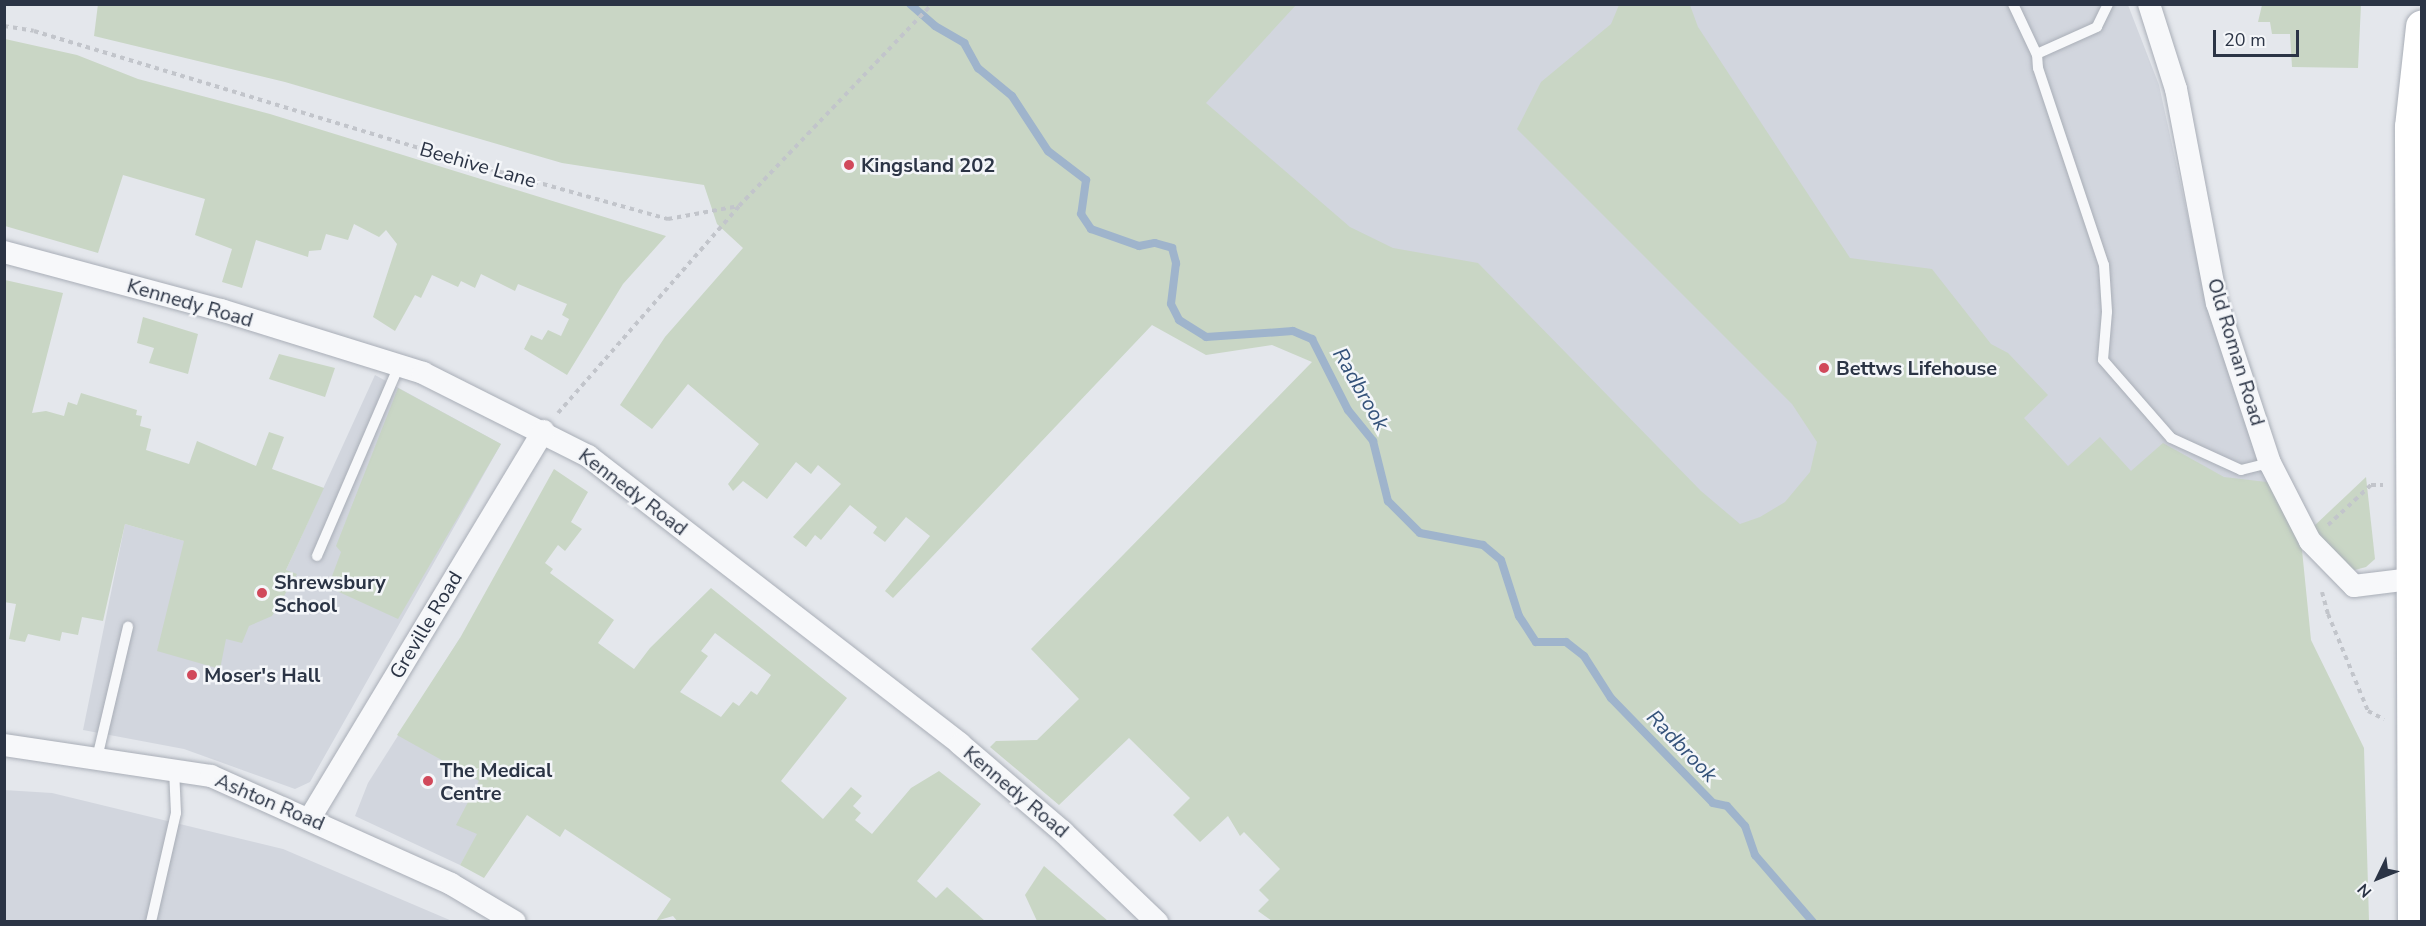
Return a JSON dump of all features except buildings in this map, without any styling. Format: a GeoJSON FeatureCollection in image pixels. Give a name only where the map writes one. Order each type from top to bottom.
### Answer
{"type":"FeatureCollection","features":[{"type":"Feature","properties":{"kind":"main road"},"geometry":{"type":"LineString","coordinates":[[2414,921],[2417,779],[2416,642],[2410,579],[2416,127],[2421,27]]}},
{"type":"Feature","properties":{"kind":"street","name":"Old Roman Road"},"geometry":{"type":"LineString","coordinates":[[2149,4],[2176,88],[2217,303],[2270,463],[2310,541],[2354,586],[2410,579]]}},
{"type":"Feature","properties":{"kind":"street","name":"Kennedy Road"},"geometry":{"type":"LineString","coordinates":[[4,252],[221,310],[423,373],[543,431],[588,456],[960,744],[1062,831],[1157,921]]}},
{"type":"Feature","properties":{"kind":"street","name":"Greville Road"},"geometry":{"type":"LineString","coordinates":[[310,818],[543,431]]}},
{"type":"Feature","properties":{"kind":"street","name":"Ashton Road"},"geometry":{"type":"LineString","coordinates":[[4,745],[174,768],[211,776],[310,818],[451,884],[514,921]]}},
{"type":"Feature","properties":{"kind":"lane"},"geometry":{"type":"LineString","coordinates":[[2037,55],[2045,47],[2097,27],[2108,4]]}},
{"type":"Feature","properties":{"kind":"lane"},"geometry":{"type":"LineString","coordinates":[[2015,5],[2037,55],[2104,265],[2108,312],[2103,360],[2171,438],[2241,470],[2270,463]]}},
{"type":"Feature","properties":{"kind":"lane"},"geometry":{"type":"LineString","coordinates":[[317,556],[399,366]]}},
{"type":"Feature","properties":{"kind":"lane"},"geometry":{"type":"LineString","coordinates":[[97,758],[128,627]]}},
{"type":"Feature","properties":{"kind":"lane"},"geometry":{"type":"LineString","coordinates":[[151,921],[176,813],[174,768]]}},
{"type":"Feature","properties":{"kind":"path"},"geometry":{"type":"LineString","coordinates":[[543,431],[739,206],[896,45],[932,4]]}},
{"type":"Feature","properties":{"kind":"path","name":"Beehive Lane"},"geometry":{"type":"LineString","coordinates":[[4,26],[34,31],[465,162],[668,219],[739,206]]}},
{"type":"Feature","properties":{"kind":"shaded area","name":"Bettws Lifehouse"},"geometry":{"type":"Polygon","coordinates":[[[1213,5],[2128,5],[2159,85],[2206,300],[2302,550],[1882,851],[1103,115],[1213,5]]]}},
{"type":"Feature","properties":{"kind":"shaded area","name":"Shrewsbury School"},"geometry":{"type":"Polygon","coordinates":[[[375,375],[501,444],[310,782],[295,789],[184,749],[83,730],[125,524],[286,570],[375,375]]]}},
{"type":"Feature","properties":{"kind":"shaded area"},"geometry":{"type":"Polygon","coordinates":[[[460,638],[556,700],[460,865],[355,816],[368,783],[460,638]]]}},
{"type":"Feature","properties":{"kind":"shaded area"},"geometry":{"type":"Polygon","coordinates":[[[4,790],[52,793],[283,849],[452,921],[5,921],[4,790]]]}},
{"type":"Feature","properties":{"kind":"green space"},"geometry":{"type":"Polygon","coordinates":[[[98,4],[1296,5],[1206,103],[1350,227],[1393,248],[1478,263],[1701,491],[1740,524],[1760,517],[1785,502],[1810,472],[1817,442],[1792,404],[1517,129],[1541,82],[1611,24],[1619,5],[1690,5],[1698,27],[1850,258],[1932,269],[1991,344],[2008,353],[2048,395],[2024,418],[2068,466],[2100,437],[2131,471],[2163,443],[2224,477],[2275,483],[2302,550],[2311,640],[2364,748],[2369,921],[1272,921],[1258,911],[1269,900],[1259,890],[1280,869],[1244,832],[1240,836],[1228,816],[1200,842],[1173,815],[1190,798],[1129,738],[1059,805],[990,747],[996,741],[1037,740],[1079,699],[1031,649],[1312,362],[1272,345],[1206,355],[1152,325],[893,598],[885,591],[930,536],[906,517],[885,542],[873,533],[877,527],[850,505],[821,540],[815,535],[806,547],[793,537],[841,484],[818,465],[811,474],[796,462],[767,499],[743,481],[733,491],[728,484],[759,444],[688,384],[652,429],[620,405],[665,337],[743,248],[717,224],[704,185],[562,163],[285,82],[94,36],[98,4]]]}},
{"type":"Feature","properties":{"kind":"green space"},"geometry":{"type":"Polygon","coordinates":[[[2262,5],[2361,5],[2358,68],[2292,67],[2290,34],[2272,34],[2270,22],[2258,22],[2262,5]]]}},
{"type":"Feature","properties":{"kind":"green space"},"geometry":{"type":"Polygon","coordinates":[[[5,39],[77,55],[138,79],[270,114],[666,236],[623,284],[567,375],[524,349],[531,335],[542,340],[548,330],[561,336],[569,319],[562,315],[567,304],[518,284],[515,291],[481,274],[475,288],[461,281],[458,287],[432,275],[421,298],[415,295],[395,331],[373,317],[397,244],[386,230],[379,237],[354,224],[348,240],[326,234],[321,250],[309,251],[308,257],[256,240],[242,288],[222,282],[232,249],[195,235],[205,199],[123,175],[98,253],[5,226],[5,39]]]}},
{"type":"Feature","properties":{"kind":"green space"},"geometry":{"type":"Polygon","coordinates":[[[5,280],[63,293],[32,413],[46,411],[64,416],[68,402],[77,405],[81,393],[137,410],[136,415],[142,416],[140,426],[151,429],[146,450],[189,464],[197,441],[256,466],[269,432],[284,437],[272,469],[324,488],[286,570],[297,574],[272,616],[249,626],[242,643],[226,639],[220,669],[157,651],[184,541],[125,524],[103,621],[82,617],[78,635],[62,632],[60,641],[28,634],[25,642],[9,639],[16,604],[4,602],[5,280]]]}},
{"type":"Feature","properties":{"kind":"green space"},"geometry":{"type":"Polygon","coordinates":[[[143,317],[198,334],[188,374],[149,363],[154,348],[137,343],[143,317]]]}},
{"type":"Feature","properties":{"kind":"green space"},"geometry":{"type":"Polygon","coordinates":[[[279,354],[335,368],[325,397],[269,379],[279,354]]]}},
{"type":"Feature","properties":{"kind":"green space"},"geometry":{"type":"Polygon","coordinates":[[[398,388],[501,444],[398,619],[328,587],[341,552],[336,546],[398,388]]]}},
{"type":"Feature","properties":{"kind":"green space"},"geometry":{"type":"Polygon","coordinates":[[[554,469],[588,492],[571,522],[582,529],[565,551],[558,545],[545,563],[553,569],[550,573],[614,620],[598,643],[634,669],[650,648],[711,588],[847,698],[781,781],[823,819],[851,787],[862,796],[853,806],[861,813],[855,820],[872,834],[911,788],[939,771],[981,804],[917,881],[936,898],[947,887],[985,921],[678,922],[673,916],[656,921],[671,899],[565,829],[560,837],[527,815],[484,878],[460,865],[477,834],[456,825],[479,781],[397,735],[460,638],[554,469]],[[715,633],[701,651],[708,656],[680,692],[721,717],[733,702],[739,706],[751,691],[757,695],[771,675],[715,633]]]}},
{"type":"Feature","properties":{"kind":"green space"},"geometry":{"type":"Polygon","coordinates":[[[2366,477],[2375,559],[2366,567],[2351,571],[2313,527],[2366,477]]]}},
{"type":"Feature","properties":{"kind":"green space"},"geometry":{"type":"Polygon","coordinates":[[[1044,866],[1108,921],[1037,921],[1025,895],[1044,866]]]}},
{"type":"Feature","properties":{"kind":"waterway","name":"Radbrook"},"geometry":{"type":"LineString","coordinates":[[910,4],[935,26],[964,43],[978,68],[1012,96],[1048,151],[1086,180],[1081,214],[1091,229],[1139,246],[1155,243],[1172,248],[1176,263],[1171,304],[1179,320],[1206,337],[1293,331],[1312,339],[1348,410],[1373,441],[1388,501],[1420,533],[1483,545],[1501,560],[1519,616],[1536,642],[1566,642],[1584,656],[1611,698],[1713,803],[1727,806],[1745,826],[1755,855],[1813,922]]}},
{"type":"Feature","properties":{"kind":"place","name":"Kingsland 202"},"geometry":{"type":"Point","coordinates":[849,165]}},
{"type":"Feature","properties":{"kind":"place","name":"Bettws Lifehouse"},"geometry":{"type":"Point","coordinates":[1824,368]}},
{"type":"Feature","properties":{"kind":"place","name":"Shrewsbury School"},"geometry":{"type":"Point","coordinates":[262,593]}},
{"type":"Feature","properties":{"kind":"place","name":"Moser's Hall"},"geometry":{"type":"Point","coordinates":[192,675]}},
{"type":"Feature","properties":{"kind":"place","name":"The Medical Centre"},"geometry":{"type":"Point","coordinates":[428,781]}}]}
